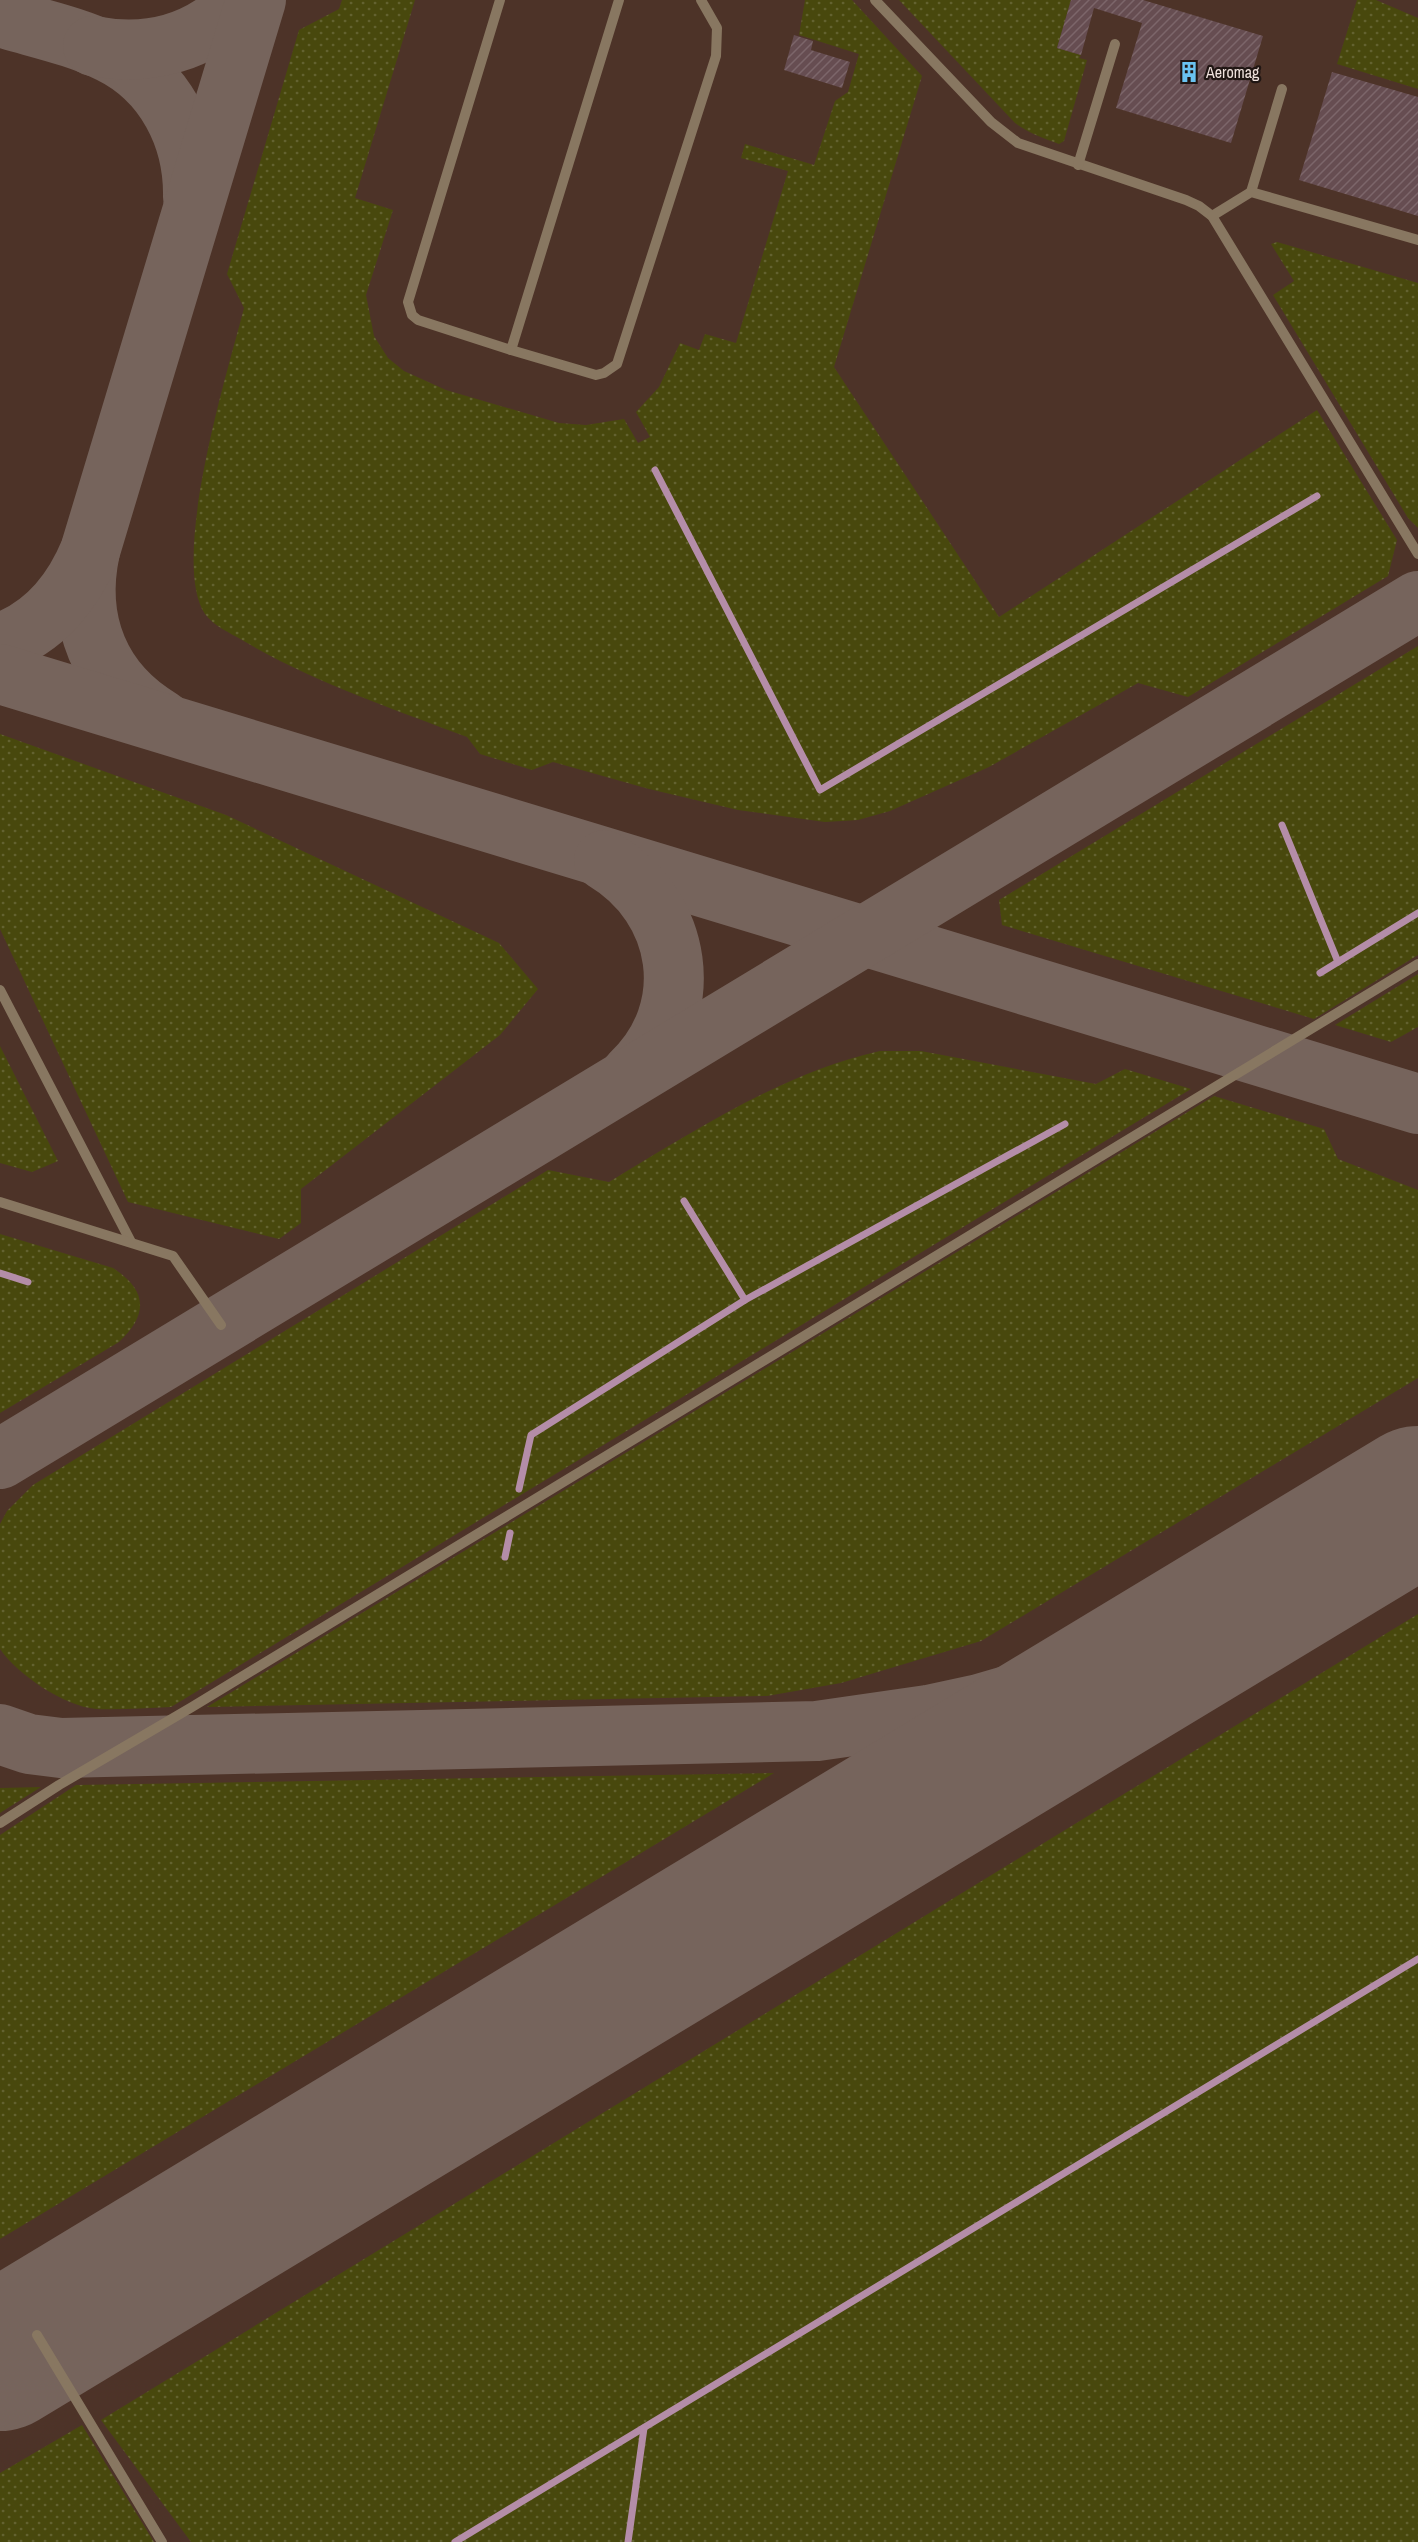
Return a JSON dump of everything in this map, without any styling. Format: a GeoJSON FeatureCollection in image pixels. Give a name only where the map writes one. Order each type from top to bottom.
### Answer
{"type":"FeatureCollection","features":[{"type":"Feature","properties":{"kind":"lane"},"geometry":{"type":"LineString","coordinates":[[500,0],[408,302],[412,315],[418,320],[596,375],[604,374],[617,364],[716,56],[717,28],[701,0]]}},
{"type":"Feature","properties":{"kind":"lane"},"geometry":{"type":"LineString","coordinates":[[511,350],[619,0]]}},
{"type":"Feature","properties":{"kind":"lane"},"geometry":{"type":"LineString","coordinates":[[875,0],[1004,134],[1034,150],[1186,200],[1212,216],[1418,554]]}},
{"type":"Feature","properties":{"kind":"lane"},"geometry":{"type":"LineString","coordinates":[[1078,165],[1114,44]]}},
{"type":"Feature","properties":{"kind":"lane"},"geometry":{"type":"LineString","coordinates":[[1212,216],[1251,192],[1282,89]]}},
{"type":"Feature","properties":{"kind":"lane"},"geometry":{"type":"LineString","coordinates":[[1251,192],[1418,240]]}},
{"type":"Feature","properties":{"kind":"lane"},"geometry":{"type":"LineString","coordinates":[[0,1823],[59,1785],[202,1701],[1418,963]]}},
{"type":"Feature","properties":{"kind":"lane"},"geometry":{"type":"LineString","coordinates":[[0,990],[131,1242]]}},
{"type":"Feature","properties":{"kind":"lane"},"geometry":{"type":"LineString","coordinates":[[0,1202],[173,1256],[221,1325]]}},
{"type":"Feature","properties":{"kind":"lane"},"geometry":{"type":"LineString","coordinates":[[37,2335],[162,2542]]}},
{"type":"Feature","properties":{"kind":"shaded area"},"geometry":{"type":"Polygon","coordinates":[[[0,0],[1418,0],[1418,2542],[0,2542],[0,0]]]}},
{"type":"Feature","properties":{"kind":"shaded area"},"geometry":{"type":"Polygon","coordinates":[[[342,0],[415,0],[355,198],[393,210],[366,295],[374,336],[388,358],[404,371],[446,390],[559,423],[586,425],[624,419],[638,443],[650,437],[636,412],[659,387],[680,343],[699,350],[705,334],[736,343],[788,171],[741,158],[745,144],[814,165],[835,101],[848,92],[859,54],[799,35],[805,0],[852,0],[922,76],[834,367],[999,617],[1317,410],[1397,540],[1388,576],[1188,697],[1138,683],[989,767],[890,811],[858,820],[825,822],[738,810],[649,789],[553,762],[532,770],[480,754],[467,737],[353,693],[269,655],[222,629],[205,614],[196,588],[194,552],[197,510],[215,418],[244,308],[227,274],[299,30],[339,9],[342,0]]]}},
{"type":"Feature","properties":{"kind":"shaded area"},"geometry":{"type":"Polygon","coordinates":[[[899,0],[1071,0],[1057,48],[1081,55],[1079,58],[1087,60],[1064,141],[1059,144],[1015,123],[899,0]]]}},
{"type":"Feature","properties":{"kind":"shaded area"},"geometry":{"type":"Polygon","coordinates":[[[1357,0],[1376,0],[1418,18],[1418,89],[1337,64],[1357,0]]]}},
{"type":"Feature","properties":{"kind":"shaded area"},"geometry":{"type":"Polygon","coordinates":[[[1277,242],[1418,283],[1418,528],[1408,518],[1273,295],[1294,281],[1271,244],[1277,242]]]}},
{"type":"Feature","properties":{"kind":"shaded area"},"geometry":{"type":"Polygon","coordinates":[[[1418,646],[1418,955],[1314,1019],[1002,925],[999,900],[1418,646]]]}},
{"type":"Feature","properties":{"kind":"shaded area"},"geometry":{"type":"Polygon","coordinates":[[[0,734],[226,815],[499,943],[538,989],[500,1035],[301,1189],[301,1223],[279,1239],[128,1202],[0,929],[0,734]]]}},
{"type":"Feature","properties":{"kind":"shaded area"},"geometry":{"type":"Polygon","coordinates":[[[1418,974],[1418,1027],[1391,1042],[1335,1025],[1418,974]]]}},
{"type":"Feature","properties":{"kind":"shaded area"},"geometry":{"type":"Polygon","coordinates":[[[0,1046],[58,1161],[32,1172],[0,1163],[0,1046]]]}},
{"type":"Feature","properties":{"kind":"shaded area"},"geometry":{"type":"Polygon","coordinates":[[[880,1051],[921,1051],[1096,1084],[1125,1069],[1191,1089],[171,1707],[96,1709],[83,1707],[56,1696],[30,1679],[0,1649],[0,1524],[7,1511],[33,1485],[548,1170],[609,1182],[706,1124],[774,1089],[844,1061],[880,1051]]]}},
{"type":"Feature","properties":{"kind":"shaded area"},"geometry":{"type":"Polygon","coordinates":[[[1214,1096],[1324,1129],[1338,1159],[1418,1190],[1418,1378],[981,1641],[841,1683],[767,1696],[207,1707],[1214,1096]]]}},
{"type":"Feature","properties":{"kind":"shaded area"},"geometry":{"type":"Polygon","coordinates":[[[0,1234],[113,1268],[132,1285],[138,1294],[140,1303],[136,1322],[119,1342],[0,1413],[0,1234]]]}},
{"type":"Feature","properties":{"kind":"shaded area"},"geometry":{"type":"Polygon","coordinates":[[[1418,1614],[1418,2542],[191,2542],[101,2420],[1418,1614]]]}},
{"type":"Feature","properties":{"kind":"shaded area"},"geometry":{"type":"Polygon","coordinates":[[[774,1773],[0,2239],[0,1835],[76,1785],[774,1773]]]}},
{"type":"Feature","properties":{"kind":"shaded area"},"geometry":{"type":"Polygon","coordinates":[[[41,1787],[0,1813],[0,1788],[41,1787]]]}},
{"type":"Feature","properties":{"kind":"shaded area"},"geometry":{"type":"Polygon","coordinates":[[[82,2425],[154,2542],[0,2542],[0,2473],[82,2425]]]}},
{"type":"Feature","properties":{"kind":"building","name":"Aeromag"},"geometry":{"type":"Polygon","coordinates":[[[1071,0],[1143,0],[1263,36],[1231,143],[1116,108],[1142,23],[1094,8],[1081,55],[1057,48],[1071,0]]]}},
{"type":"Feature","properties":{"kind":"building"},"geometry":{"type":"Polygon","coordinates":[[[794,35],[813,41],[811,50],[850,62],[842,88],[784,70],[794,35]]]}},
{"type":"Feature","properties":{"kind":"building"},"geometry":{"type":"Polygon","coordinates":[[[1332,72],[1418,97],[1418,216],[1299,180],[1332,72]]]}},
{"type":"Feature","properties":{"kind":"waterway"},"geometry":{"type":"LineString","coordinates":[[655,470],[820,790],[1317,496]]}},
{"type":"Feature","properties":{"kind":"waterway"},"geometry":{"type":"LineString","coordinates":[[1282,825],[1338,962],[1418,913]]}},
{"type":"Feature","properties":{"kind":"waterway"},"geometry":{"type":"LineString","coordinates":[[1320,973],[1338,962]]}},
{"type":"Feature","properties":{"kind":"waterway"},"geometry":{"type":"LineString","coordinates":[[519,1489],[531,1435],[745,1300],[1065,1124]]}},
{"type":"Feature","properties":{"kind":"waterway"},"geometry":{"type":"LineString","coordinates":[[684,1201],[745,1300]]}},
{"type":"Feature","properties":{"kind":"waterway"},"geometry":{"type":"LineString","coordinates":[[0,1273],[28,1282]]}},
{"type":"Feature","properties":{"kind":"waterway"},"geometry":{"type":"LineString","coordinates":[[505,1557],[510,1533]]}},
{"type":"Feature","properties":{"kind":"waterway"},"geometry":{"type":"LineString","coordinates":[[455,2542],[1418,1959]]}},
{"type":"Feature","properties":{"kind":"waterway"},"geometry":{"type":"LineString","coordinates":[[628,2542],[644,2428]]}},
{"type":"Feature","properties":{"kind":"taxiway"},"geometry":{"type":"LineString","coordinates":[[93,46],[135,49],[174,43],[210,26],[242,0]]}},
{"type":"Feature","properties":{"kind":"taxiway"},"geometry":{"type":"LineString","coordinates":[[0,643],[30,628],[55,607],[75,581],[90,551],[256,0]]}},
{"type":"Feature","properties":{"kind":"taxiway"},"geometry":{"type":"LineString","coordinates":[[0,17],[97,47],[129,64],[146,78],[161,95],[182,132],[192,175],[193,197]]}},
{"type":"Feature","properties":{"kind":"taxiway"},"geometry":{"type":"LineString","coordinates":[[90,551],[86,577],[86,602],[97,648],[108,669],[122,688],[140,705],[162,720]]}},
{"type":"Feature","properties":{"kind":"taxiway"},"geometry":{"type":"LineString","coordinates":[[0,1459],[1418,601]]}},
{"type":"Feature","properties":{"kind":"taxiway"},"geometry":{"type":"LineString","coordinates":[[0,674],[1418,1104]]}},
{"type":"Feature","properties":{"kind":"taxiway"},"geometry":{"type":"LineString","coordinates":[[604,860],[631,880],[651,904],[665,931],[673,961],[673,991],[667,1020],[653,1048],[631,1074]]}},
{"type":"Feature","properties":{"kind":"taxiway"},"geometry":{"type":"LineString","coordinates":[[0,1734],[29,1744],[61,1748],[817,1731],[928,1715],[979,1704],[1174,1648]]}},
{"type":"Feature","properties":{"kind":"runway"},"geometry":{"type":"LineString","coordinates":[[0,2357],[1418,1500]]}},
{"type":"Feature","properties":{"kind":"place","name":"Aeromag"},"geometry":{"type":"Point","coordinates":[1189,72]}}]}
